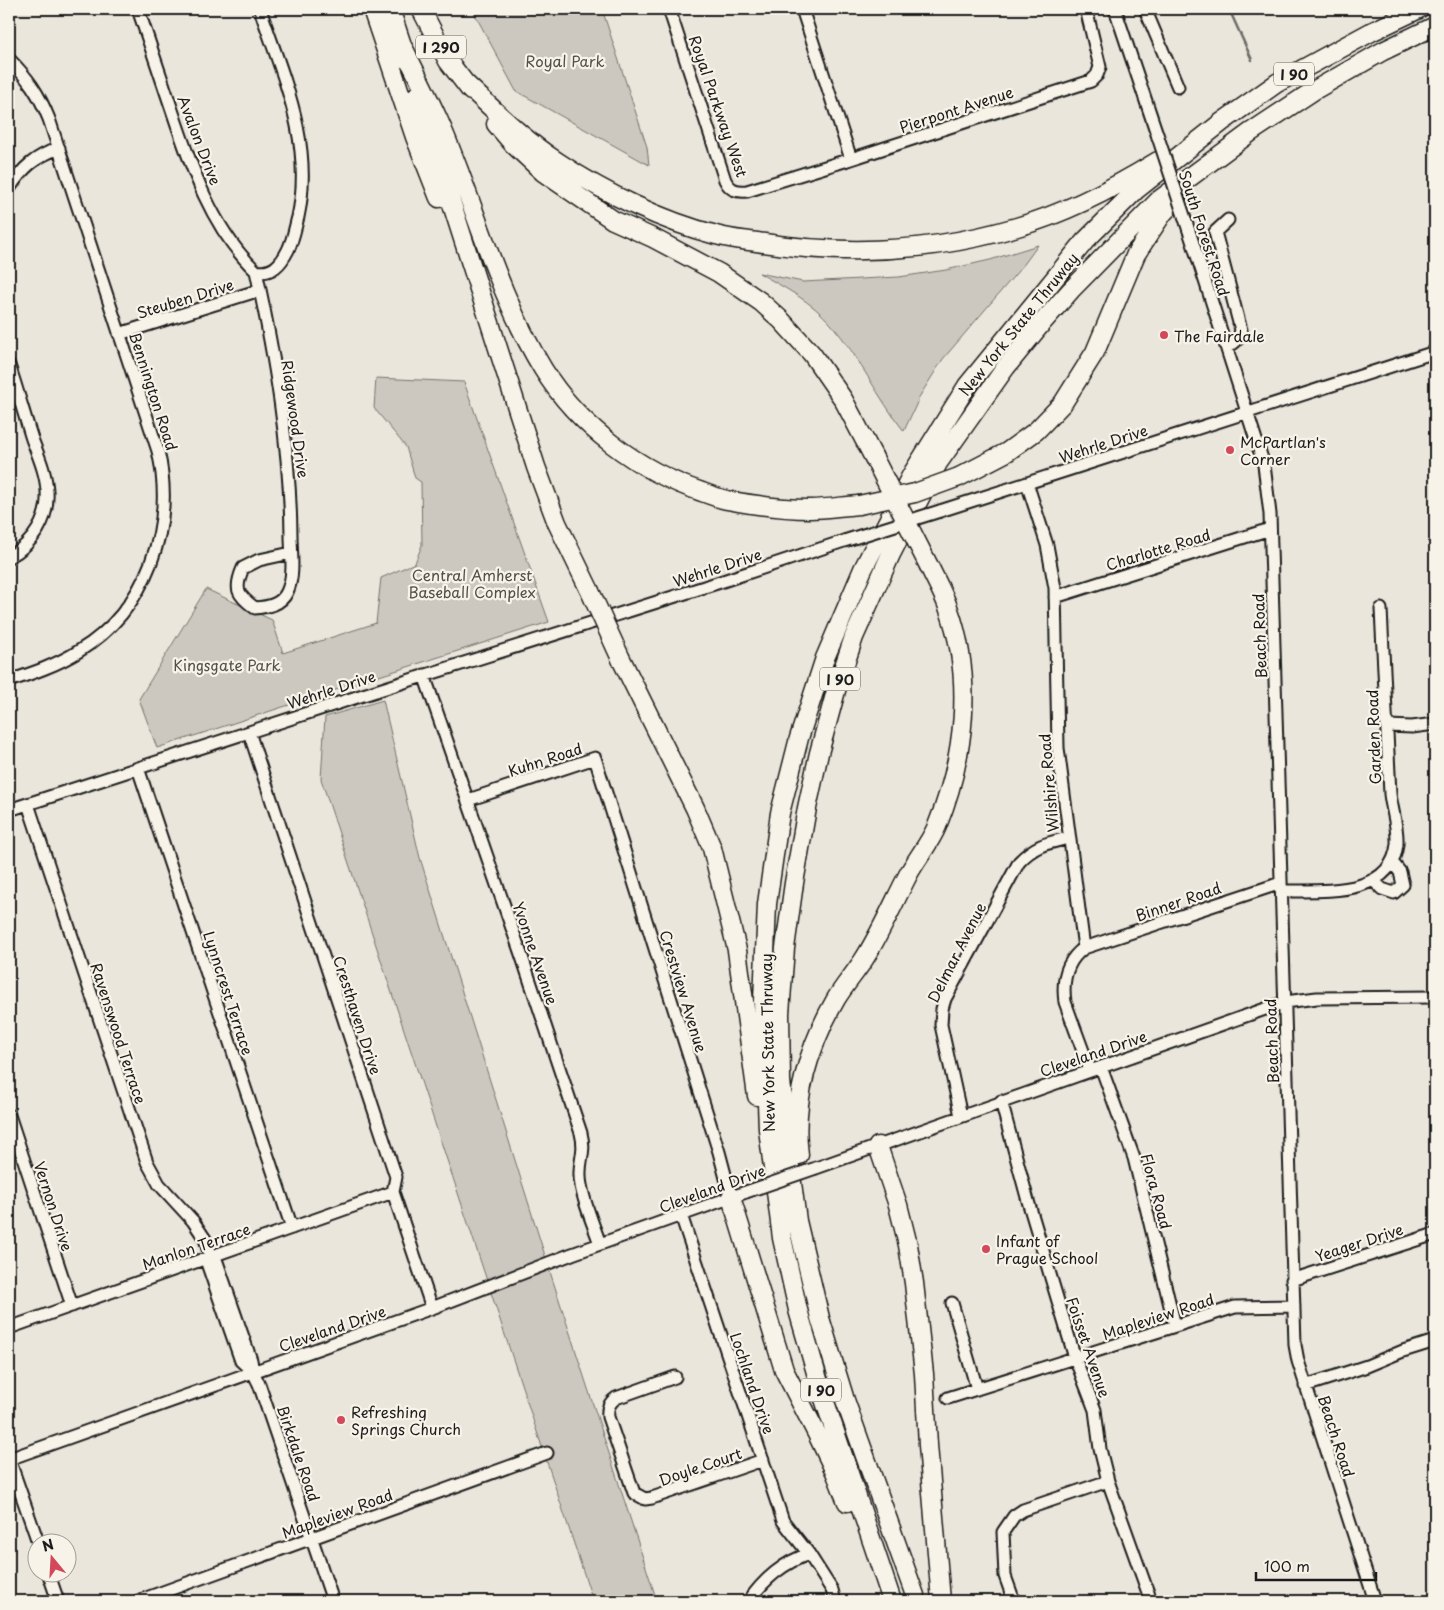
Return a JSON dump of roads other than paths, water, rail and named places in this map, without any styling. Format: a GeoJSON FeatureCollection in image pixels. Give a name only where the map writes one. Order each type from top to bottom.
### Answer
{"type":"FeatureCollection","features":[{"type":"Feature","properties":{"kind":"highway"},"geometry":{"type":"LineString","coordinates":[[372,9],[431,179],[449,225],[484,299]]}},
{"type":"Feature","properties":{"kind":"highway","name":"I 290"},"geometry":{"type":"LineString","coordinates":[[390,9],[404,49]]}},
{"type":"Feature","properties":{"kind":"highway","name":"I 290"},"geometry":{"type":"LineString","coordinates":[[421,9],[448,61],[465,83]]}},
{"type":"Feature","properties":{"kind":"highway","name":"New York State Thruway"},"geometry":{"type":"LineString","coordinates":[[892,1601],[821,1390],[798,1310],[782,1238],[772,1173],[768,1129],[763,1001],[767,904],[780,813],[799,738],[825,658],[862,569],[912,474],[967,386],[1085,241],[1136,190],[1222,122],[1277,83],[1370,32],[1419,9]]}},
{"type":"Feature","properties":{"kind":"highway","name":"New York State Thruway"},"geometry":{"type":"LineString","coordinates":[[917,1601],[845,1400],[820,1318],[797,1221],[781,1081],[780,1013],[785,948],[794,883],[819,753],[837,687],[854,637],[891,554],[938,463],[1006,367],[1071,290],[1160,200],[1251,132],[1313,91],[1382,51],[1435,26]]}},
{"type":"Feature","properties":{"kind":"highway"},"geometry":{"type":"LineString","coordinates":[[404,49],[426,127],[484,299],[536,468],[557,523],[695,808],[712,848],[737,950],[761,1126],[772,1173]]}},
{"type":"Feature","properties":{"kind":"highway"},"geometry":{"type":"LineString","coordinates":[[404,49],[439,121],[521,330],[544,370],[568,402],[598,433],[624,453],[655,472],[686,487],[725,500],[810,509],[859,505],[914,493],[959,477],[1014,447],[1036,430],[1063,403],[1095,352],[1136,254],[1144,240],[1163,213],[1208,164]]}},
{"type":"Feature","properties":{"kind":"highway"},"geometry":{"type":"LineString","coordinates":[[465,83],[518,132],[557,162],[603,190],[665,218],[717,235],[774,245],[824,250],[921,247],[975,238],[1018,227],[1090,199],[1131,177],[1222,122]]}},
{"type":"Feature","properties":{"kind":"highway"},"geometry":{"type":"LineString","coordinates":[[465,83],[513,144],[543,172],[613,220],[653,238],[720,273],[781,320],[812,354],[843,399],[929,566],[948,607],[956,634],[963,684],[961,742],[952,781],[936,827],[866,956],[836,999],[814,1043],[804,1077],[798,1110],[798,1150],[806,1216],[821,1285],[885,1489],[905,1564]]}},
{"type":"Feature","properties":{"kind":"highway"},"geometry":{"type":"LineString","coordinates":[[878,1146],[898,1205],[908,1245],[914,1282],[924,1374],[941,1601]]}},
{"type":"Feature","properties":{"kind":"highway"},"geometry":{"type":"LineString","coordinates":[[739,1194],[784,1370],[836,1474],[885,1601]]}},
{"type":"Feature","properties":{"kind":"street","name":"Avalon Drive"},"geometry":{"type":"LineString","coordinates":[[138,9],[182,140],[203,192],[229,239],[243,259],[256,271]]}},
{"type":"Feature","properties":{"kind":"street"},"geometry":{"type":"LineString","coordinates":[[256,271],[262,273],[273,269],[279,264],[289,247],[300,209],[303,170],[302,151],[296,118],[260,9]]}},
{"type":"Feature","properties":{"kind":"street","name":"Royal Parkway West"},"geometry":{"type":"LineString","coordinates":[[670,9],[728,186],[739,192],[757,188]]}},
{"type":"Feature","properties":{"kind":"street"},"geometry":{"type":"LineString","coordinates":[[802,9],[851,159]]}},
{"type":"Feature","properties":{"kind":"street","name":"Pierpont Avenue"},"geometry":{"type":"LineString","coordinates":[[757,188],[1091,80],[1097,75],[1100,67],[1086,9]]}},
{"type":"Feature","properties":{"kind":"street","name":"South Forest Road"},"geometry":{"type":"LineString","coordinates":[[1115,9],[1265,467]]}},
{"type":"Feature","properties":{"kind":"street"},"geometry":{"type":"LineString","coordinates":[[1145,9],[1178,87]]}},
{"type":"Feature","properties":{"kind":"street","name":"Bennington Road"},"geometry":{"type":"LineString","coordinates":[[9,59],[34,87],[49,119],[158,451],[163,476],[163,514],[155,552],[140,587],[128,607],[105,632],[63,661],[9,681]]}},
{"type":"Feature","properties":{"kind":"street"},"geometry":{"type":"LineString","coordinates":[[9,189],[33,160],[59,148]]}},
{"type":"Feature","properties":{"kind":"street"},"geometry":{"type":"LineString","coordinates":[[1227,347],[1237,342],[1241,330],[1215,232],[1228,220]]}},
{"type":"Feature","properties":{"kind":"street","name":"Ridgewood Drive"},"geometry":{"type":"LineString","coordinates":[[256,271],[276,372],[287,453],[290,487],[292,553],[292,577],[286,594],[273,606],[255,608],[241,598],[237,581],[243,568],[259,560],[292,553]]}},
{"type":"Feature","properties":{"kind":"street","name":"Steuben Drive"},"geometry":{"type":"LineString","coordinates":[[119,334],[260,290]]}},
{"type":"Feature","properties":{"kind":"street","name":"Wehrle Drive"},"geometry":{"type":"LineString","coordinates":[[9,810],[424,675],[718,583],[1435,352]]}},
{"type":"Feature","properties":{"kind":"street"},"geometry":{"type":"LineString","coordinates":[[9,365],[46,481],[47,490],[46,513],[36,534],[20,550],[9,557]]}},
{"type":"Feature","properties":{"kind":"street","name":"Beach Road"},"geometry":{"type":"LineString","coordinates":[[1265,467],[1270,514],[1273,593],[1292,1280],[1296,1352],[1305,1386],[1375,1601]]}},
{"type":"Feature","properties":{"kind":"street","name":"Wilshire Road"},"geometry":{"type":"LineString","coordinates":[[1028,483],[1047,545],[1055,597],[1058,748],[1084,948]]}},
{"type":"Feature","properties":{"kind":"street","name":"Charlotte Road"},"geometry":{"type":"LineString","coordinates":[[1055,597],[1270,530]]}},
{"type":"Feature","properties":{"kind":"street","name":"Garden Road"},"geometry":{"type":"LineString","coordinates":[[1381,609],[1390,794],[1397,834],[1397,846],[1392,862]]}},
{"type":"Feature","properties":{"kind":"street","name":"Yvonne Avenue"},"geometry":{"type":"LineString","coordinates":[[424,675],[581,1133],[584,1152],[580,1169],[581,1184],[600,1244]]}},
{"type":"Feature","properties":{"kind":"street"},"geometry":{"type":"LineString","coordinates":[[1388,726],[1412,727],[1435,724]]}},
{"type":"Feature","properties":{"kind":"street","name":"Cresthaven Drive"},"geometry":{"type":"LineString","coordinates":[[249,732],[396,1177],[393,1192],[432,1308]]}},
{"type":"Feature","properties":{"kind":"street","name":"Kuhn Road"},"geometry":{"type":"LineString","coordinates":[[468,800],[595,758],[607,794]]}},
{"type":"Feature","properties":{"kind":"street","name":"Lynncrest Terrace"},"geometry":{"type":"LineString","coordinates":[[138,768],[292,1228]]}},
{"type":"Feature","properties":{"kind":"street","name":"Crestview Avenue"},"geometry":{"type":"LineString","coordinates":[[607,794],[719,1152],[739,1194]]}},
{"type":"Feature","properties":{"kind":"street","name":"Ravenswood Terrace"},"geometry":{"type":"LineString","coordinates":[[28,804],[147,1162],[159,1184],[193,1221],[205,1239],[210,1256],[216,1260],[229,1311],[251,1360],[253,1372]]}},
{"type":"Feature","properties":{"kind":"street","name":"Delmar Avenue"},"geometry":{"type":"LineString","coordinates":[[961,1116],[941,1025],[942,1009],[1019,862],[1042,844],[1069,838]]}},
{"type":"Feature","properties":{"kind":"street"},"geometry":{"type":"LineString","coordinates":[[1281,887],[1355,887],[1374,881],[1383,874],[1392,862],[1400,872],[1403,885],[1394,893],[1382,889],[1374,881]]}},
{"type":"Feature","properties":{"kind":"street","name":"Binner Road"},"geometry":{"type":"LineString","coordinates":[[1084,948],[1281,887]]}},
{"type":"Feature","properties":{"kind":"street"},"geometry":{"type":"LineString","coordinates":[[1084,948],[1072,959],[1064,980],[1064,992],[1065,1002],[1096,1069]]}},
{"type":"Feature","properties":{"kind":"street","name":"Cleveland Drive"},"geometry":{"type":"LineString","coordinates":[[9,1459],[432,1308],[600,1244],[739,1194],[1285,1002],[1317,998],[1435,997]]}},
{"type":"Feature","properties":{"kind":"street","name":"Flora Road"},"geometry":{"type":"LineString","coordinates":[[1096,1069],[1134,1158],[1175,1326]]}},
{"type":"Feature","properties":{"kind":"street","name":"Foisset Avenue"},"geometry":{"type":"LineString","coordinates":[[1001,1101],[1028,1201],[1075,1358],[1095,1410],[1100,1449],[1108,1481],[1151,1601]]}},
{"type":"Feature","properties":{"kind":"street","name":"Vernon Drive"},"geometry":{"type":"LineString","coordinates":[[9,1115],[72,1306]]}},
{"type":"Feature","properties":{"kind":"street","name":"Manlon Terrace"},"geometry":{"type":"LineString","coordinates":[[9,1328],[393,1192]]}},
{"type":"Feature","properties":{"kind":"street","name":"Lochland Drive"},"geometry":{"type":"LineString","coordinates":[[681,1215],[783,1521],[832,1590],[835,1601]]}},
{"type":"Feature","properties":{"kind":"street","name":"Yeager Drive"},"geometry":{"type":"LineString","coordinates":[[1292,1280],[1435,1234]]}},
{"type":"Feature","properties":{"kind":"street"},"geometry":{"type":"LineString","coordinates":[[952,1303],[977,1389]]}},
{"type":"Feature","properties":{"kind":"street","name":"Mapleview Road"},"geometry":{"type":"LineString","coordinates":[[948,1398],[1235,1307],[1294,1306]]}},
{"type":"Feature","properties":{"kind":"street"},"geometry":{"type":"LineString","coordinates":[[1305,1386],[1435,1341]]}},
{"type":"Feature","properties":{"kind":"street","name":"Birkdale Road"},"geometry":{"type":"LineString","coordinates":[[253,1372],[260,1384],[333,1601]]}},
{"type":"Feature","properties":{"kind":"street","name":"Doyle Court"},"geometry":{"type":"LineString","coordinates":[[675,1377],[616,1398],[608,1408],[608,1417],[634,1492],[645,1499],[652,1498],[763,1460]]}},
{"type":"Feature","properties":{"kind":"street","name":"Mapleview Road"},"geometry":{"type":"LineString","coordinates":[[138,1601],[547,1453]]}},
{"type":"Feature","properties":{"kind":"street"},"geometry":{"type":"LineString","coordinates":[[9,1459],[35,1532]]}},
{"type":"Feature","properties":{"kind":"street"},"geometry":{"type":"LineString","coordinates":[[1014,1601],[1005,1576],[1003,1532],[1007,1523],[1023,1510],[1108,1481]]}},
{"type":"Feature","properties":{"kind":"street"},"geometry":{"type":"LineString","coordinates":[[749,1601],[765,1581],[777,1571],[807,1555]]}},
{"type":"Feature","properties":{"kind":"street"},"geometry":{"type":"LineString","coordinates":[[51,1582],[58,1601]]}},
{"type":"Feature","properties":{"kind":"waterway"},"geometry":{"type":"LineString","coordinates":[[1229,9],[1252,60]]}},
{"type":"Feature","properties":{"kind":"place","name":"The Fairdale"},"geometry":{"type":"Point","coordinates":[1164,335]}},
{"type":"Feature","properties":{"kind":"place","name":"McPartlan's Corner"},"geometry":{"type":"Point","coordinates":[1230,450]}},
{"type":"Feature","properties":{"kind":"place","name":"Infant of Prague School"},"geometry":{"type":"Point","coordinates":[986,1249]}},
{"type":"Feature","properties":{"kind":"place","name":"Refreshing Springs Church"},"geometry":{"type":"Point","coordinates":[341,1420]}},
{"type":"Feature","properties":{"kind":"park label","name":"Royal Park"},"geometry":{"type":"Point","coordinates":[565,60]}},
{"type":"Feature","properties":{"kind":"park label","name":"Central Amherst Baseball Complex"},"geometry":{"type":"Point","coordinates":[472,582]}},
{"type":"Feature","properties":{"kind":"park label","name":"Kingsgate Park"},"geometry":{"type":"Point","coordinates":[227,664]}}]}
